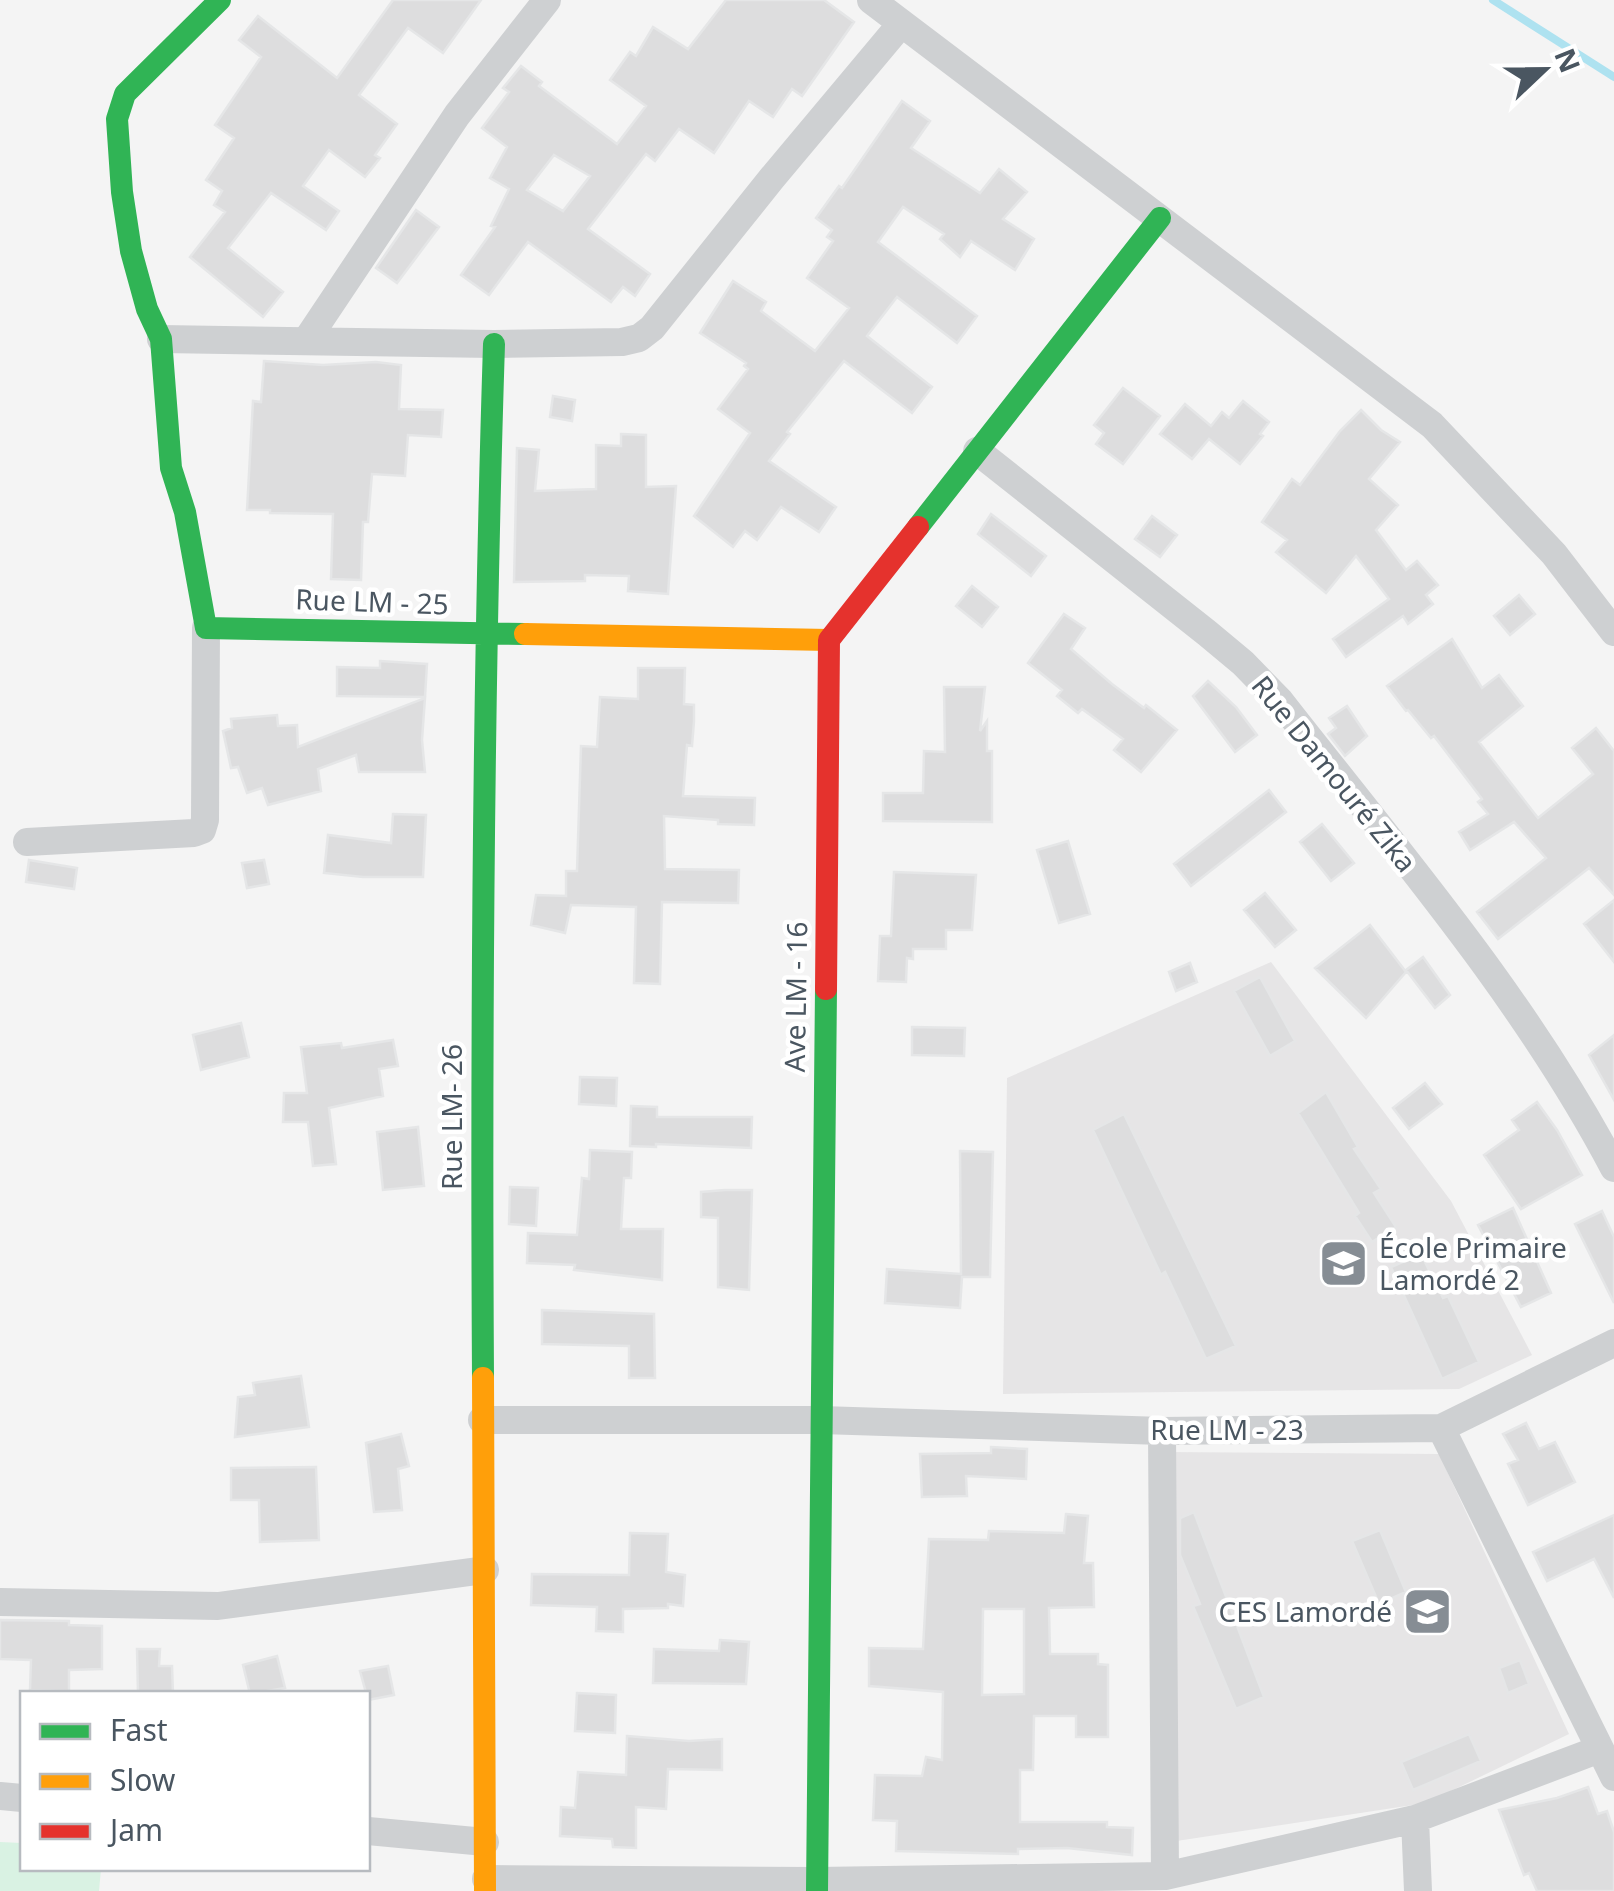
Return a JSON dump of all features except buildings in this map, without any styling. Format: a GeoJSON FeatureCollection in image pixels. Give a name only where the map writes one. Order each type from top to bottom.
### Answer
{"type":"FeatureCollection","features":[{"type":"Feature","properties":{"kind":"street"},"geometry":{"type":"LineString","coordinates":[[26,842],[194,833],[202,830],[205,820],[206,628],[185,512],[171,468],[161,339],[146,309],[131,251],[117,119],[125,94],[133,84],[172,51],[220,0]]}},
{"type":"Feature","properties":{"kind":"street"},"geometry":{"type":"LineString","coordinates":[[306,341],[457,115],[547,0]]}},
{"type":"Feature","properties":{"kind":"street"},"geometry":{"type":"LineString","coordinates":[[871,0],[1432,425],[1554,554],[1614,632]]}},
{"type":"Feature","properties":{"kind":"street"},"geometry":{"type":"LineString","coordinates":[[161,339],[494,344],[622,342],[639,338],[652,328],[901,24]]}},
{"type":"Feature","properties":{"kind":"street"},"geometry":{"type":"LineString","coordinates":[[829,640],[1160,218]]}},
{"type":"Feature","properties":{"kind":"street","name":"Rue LM- 26"},"geometry":{"type":"LineString","coordinates":[[485,1885],[482,973],[494,344]]}},
{"type":"Feature","properties":{"kind":"street","name":"Rue Damouré Zika"},"geometry":{"type":"LineString","coordinates":[[977,452],[1207,633],[1271,691],[1489,972],[1589,1120],[1614,1168]]}},
{"type":"Feature","properties":{"kind":"street","name":"Rue LM - 25"},"geometry":{"type":"LineString","coordinates":[[206,628],[829,640]]}},
{"type":"Feature","properties":{"kind":"street","name":"Ave LM - 16"},"geometry":{"type":"LineString","coordinates":[[817,1886],[829,640]]}},
{"type":"Feature","properties":{"kind":"street","name":"Rue LM - 23"},"geometry":{"type":"LineString","coordinates":[[482,1420],[821,1420],[1162,1431],[1441,1428],[1614,1343]]}},
{"type":"Feature","properties":{"kind":"street"},"geometry":{"type":"LineString","coordinates":[[1441,1428],[1614,1777]]}},
{"type":"Feature","properties":{"kind":"street"},"geometry":{"type":"LineString","coordinates":[[1162,1431],[1165,1876]]}},
{"type":"Feature","properties":{"kind":"street"},"geometry":{"type":"LineString","coordinates":[[0,1602],[218,1606],[486,1570]]}},
{"type":"Feature","properties":{"kind":"street"},"geometry":{"type":"LineString","coordinates":[[485,1885],[1132,1884],[1415,1820],[1600,1749]]}},
{"type":"Feature","properties":{"kind":"street"},"geometry":{"type":"LineString","coordinates":[[1415,1820],[1418,1891]]}},
{"type":"Feature","properties":{"kind":"street"},"geometry":{"type":"LineString","coordinates":[[370,1830],[485,1842]]}},
{"type":"Feature","properties":{"kind":"shaded area"},"geometry":{"type":"Polygon","coordinates":[[[1271,962],[1451,1201],[1532,1355],[1459,1389],[1003,1394],[1007,1078],[1271,962]]]}},
{"type":"Feature","properties":{"kind":"shaded area"},"geometry":{"type":"Polygon","coordinates":[[[1164,1452],[1439,1454],[1569,1734],[1426,1803],[1170,1842],[1164,1452]]]}},
{"type":"Feature","properties":{"kind":"green space"},"geometry":{"type":"Polygon","coordinates":[[[0,1842],[20,1843],[20,1871],[101,1871],[99,1891],[0,1891],[0,1842]]]}},
{"type":"Feature","properties":{"kind":"waterway"},"geometry":{"type":"LineString","coordinates":[[1493,0],[1614,77]]}},
{"type":"Feature","properties":{"kind":"traffic: fast"},"geometry":{"type":"LineString","coordinates":[[220,0],[125,94],[117,119],[131,251],[147,309],[161,339],[171,468],[185,512],[206,628],[525,634]]}},
{"type":"Feature","properties":{"kind":"traffic: fast"},"geometry":{"type":"LineString","coordinates":[[918,527],[1160,218]]}},
{"type":"Feature","properties":{"kind":"traffic: fast"},"geometry":{"type":"LineString","coordinates":[[483,1378],[484,861],[494,344]]}},
{"type":"Feature","properties":{"kind":"traffic: fast"},"geometry":{"type":"LineString","coordinates":[[817,1891],[826,989]]}},
{"type":"Feature","properties":{"kind":"traffic: slow"},"geometry":{"type":"LineString","coordinates":[[525,634],[829,640]]}},
{"type":"Feature","properties":{"kind":"traffic: slow"},"geometry":{"type":"LineString","coordinates":[[483,1378],[485,1891]]}},
{"type":"Feature","properties":{"kind":"traffic: jam"},"geometry":{"type":"LineString","coordinates":[[826,989],[829,640],[918,527]]}},
{"type":"Feature","properties":{"kind":"place","name":"École Primaire Lamordé 2"},"geometry":{"type":"Point","coordinates":[1344,1264]}},
{"type":"Feature","properties":{"kind":"place","name":"CES Lamordé"},"geometry":{"type":"Point","coordinates":[1427,1612]}}]}
